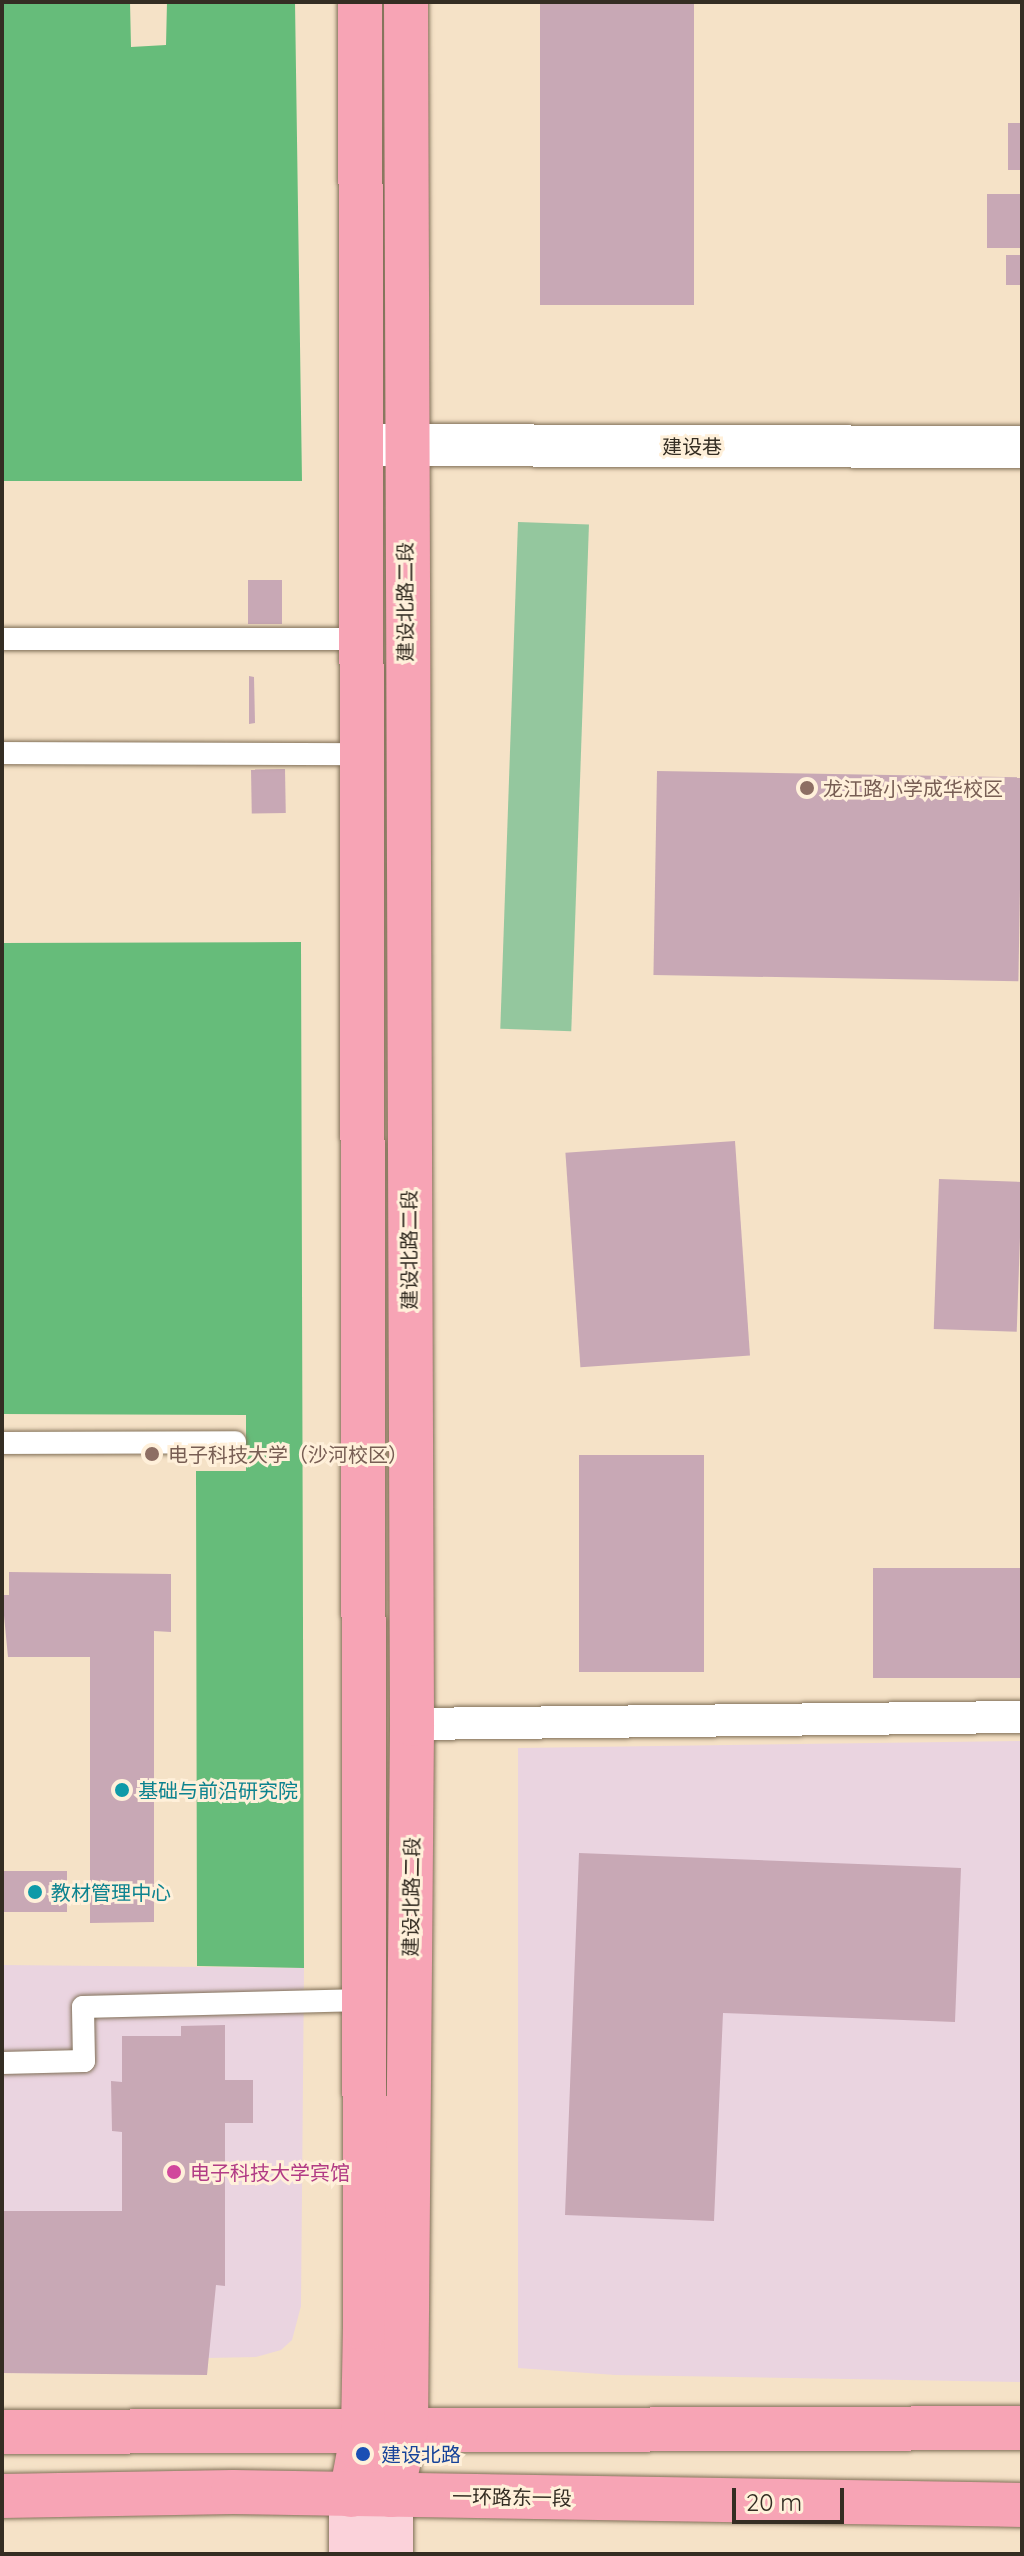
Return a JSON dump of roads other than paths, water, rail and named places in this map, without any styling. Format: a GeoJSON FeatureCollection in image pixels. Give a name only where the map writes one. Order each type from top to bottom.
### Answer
{"type":"FeatureCollection","features":[{"type":"Feature","properties":{"kind":"main road","name":"建设北路二段"},"geometry":{"type":"LineString","coordinates":[[360,2],[383,445],[412,1724],[384,2431],[371,2495]]}},
{"type":"Feature","properties":{"kind":"main road","name":"建设北路二段"},"geometry":{"type":"LineString","coordinates":[[384,2431],[364,2000],[362,639],[383,445],[406,2]]}},
{"type":"Feature","properties":{"kind":"main road"},"geometry":{"type":"LineString","coordinates":[[2,2432],[1022,2428]]}},
{"type":"Feature","properties":{"kind":"main road"},"geometry":{"type":"LineString","coordinates":[[141,2494],[143,2431]]}},
{"type":"Feature","properties":{"kind":"main road"},"geometry":{"type":"LineString","coordinates":[[351,2554],[371,2495]]}},
{"type":"Feature","properties":{"kind":"main road"},"geometry":{"type":"LineString","coordinates":[[371,2495],[391,2554]]}},
{"type":"Feature","properties":{"kind":"main road","name":"一环路东一段"},"geometry":{"type":"LineString","coordinates":[[2,2496],[371,2495],[1022,2505]]}},
{"type":"Feature","properties":{"kind":"street","name":"建设巷"},"geometry":{"type":"LineString","coordinates":[[383,445],[1022,447]]}},
{"type":"Feature","properties":{"kind":"street"},"geometry":{"type":"LineString","coordinates":[[412,1724],[1022,1717]]}},
{"type":"Feature","properties":{"kind":"lane"},"geometry":{"type":"LineString","coordinates":[[2,639],[362,639]]}},
{"type":"Feature","properties":{"kind":"lane"},"geometry":{"type":"LineString","coordinates":[[2,753],[364,754]]}},
{"type":"Feature","properties":{"kind":"lane"},"geometry":{"type":"LineString","coordinates":[[2,1443],[235,1442]]}},
{"type":"Feature","properties":{"kind":"lane"},"geometry":{"type":"LineString","coordinates":[[2,2063],[84,2061],[83,2007],[364,2000]]}},
{"type":"Feature","properties":{"kind":"place","name":"龙江路小学成华校区"},"geometry":{"type":"Point","coordinates":[807,788]}},
{"type":"Feature","properties":{"kind":"place","name":"电子科技大学（沙河校区）"},"geometry":{"type":"Point","coordinates":[152,1454]}},
{"type":"Feature","properties":{"kind":"place","name":"基础与前沿研究院"},"geometry":{"type":"Point","coordinates":[122,1790]}},
{"type":"Feature","properties":{"kind":"place","name":"教材管理中心"},"geometry":{"type":"Point","coordinates":[35,1892]}},
{"type":"Feature","properties":{"kind":"place","name":"电子科技大学宾馆"},"geometry":{"type":"Point","coordinates":[174,2172]}},
{"type":"Feature","properties":{"kind":"place","name":"建设北路"},"geometry":{"type":"Point","coordinates":[363,2454]}}]}
